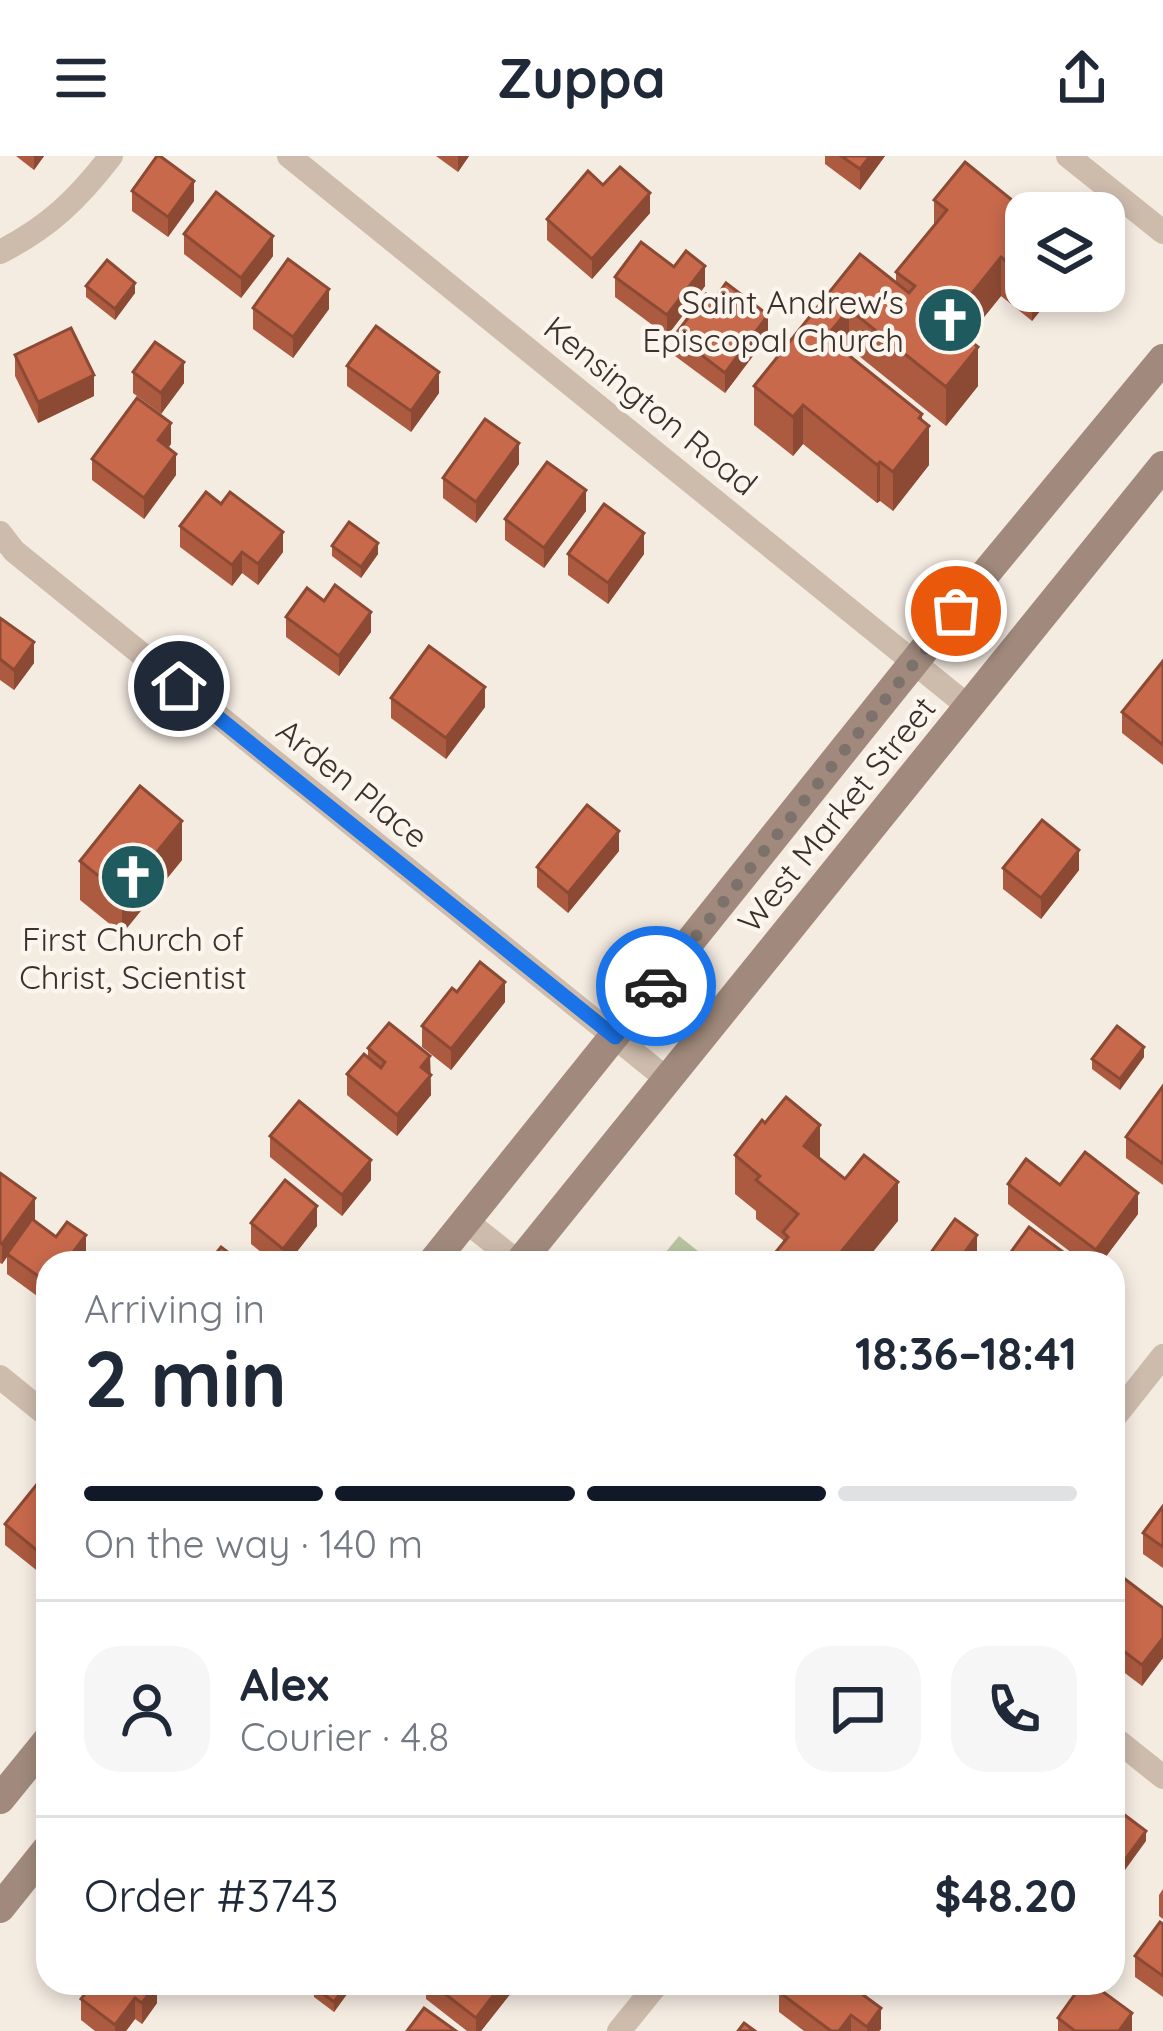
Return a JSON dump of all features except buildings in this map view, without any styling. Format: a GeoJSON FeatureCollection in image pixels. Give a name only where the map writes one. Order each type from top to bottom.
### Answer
{"type":"FeatureCollection","features":[{"type":"Feature","properties":{"kind":"main road","name":"West Market Street"},"geometry":{"type":"LineString","coordinates":[[442,1251],[1163,358]]}},
{"type":"Feature","properties":{"kind":"main road","name":"West Market Street"},"geometry":{"type":"LineString","coordinates":[[529,1251],[1163,466]]}},
{"type":"Feature","properties":{"kind":"main road"},"geometry":{"type":"LineString","coordinates":[[0,1799],[36,1755]]}},
{"type":"Feature","properties":{"kind":"main road"},"geometry":{"type":"LineString","coordinates":[[0,1908],[36,1863]]}},
{"type":"Feature","properties":{"kind":"street"},"geometry":{"type":"LineString","coordinates":[[0,252],[72,203],[111,156]]}},
{"type":"Feature","properties":{"kind":"street","name":"Kensington Road"},"geometry":{"type":"LineString","coordinates":[[289,156],[969,707]]}},
{"type":"Feature","properties":{"kind":"street"},"geometry":{"type":"LineString","coordinates":[[1069,156],[1163,232]]}},
{"type":"Feature","properties":{"kind":"street","name":"Arden Place"},"geometry":{"type":"LineString","coordinates":[[0,533],[14,551],[668,1081]]}},
{"type":"Feature","properties":{"kind":"street"},"geometry":{"type":"LineString","coordinates":[[466,1221],[504,1251]]}},
{"type":"Feature","properties":{"kind":"street"},"geometry":{"type":"LineString","coordinates":[[1125,1404],[1163,1356]]}},
{"type":"Feature","properties":{"kind":"street"},"geometry":{"type":"LineString","coordinates":[[0,1377],[36,1406]]}},
{"type":"Feature","properties":{"kind":"street"},"geometry":{"type":"LineString","coordinates":[[1125,1747],[1163,1778]]}},
{"type":"Feature","properties":{"kind":"street"},"geometry":{"type":"LineString","coordinates":[[619,2031],[648,1995]]}},
{"type":"Feature","properties":{"kind":"green space"},"geometry":{"type":"Polygon","coordinates":[[[679,1236],[698,1251],[667,1251],[679,1236]]]}},
{"type":"Feature","properties":{"kind":"way so far"},"geometry":{"type":"LineString","coordinates":[[656,986],[956,611]]}},
{"type":"Feature","properties":{"kind":"place","name":"Saint Andrew's Episcopal Church"},"geometry":{"type":"Point","coordinates":[950,320]}},
{"type":"Feature","properties":{"kind":"place","name":"First Church of Christ, Scientist"},"geometry":{"type":"Point","coordinates":[133,877]}},
{"type":"Feature","properties":{"kind":"route"},"geometry":{"type":"LineString","coordinates":[[179,686],[615,1037],[656,986]]}}]}
